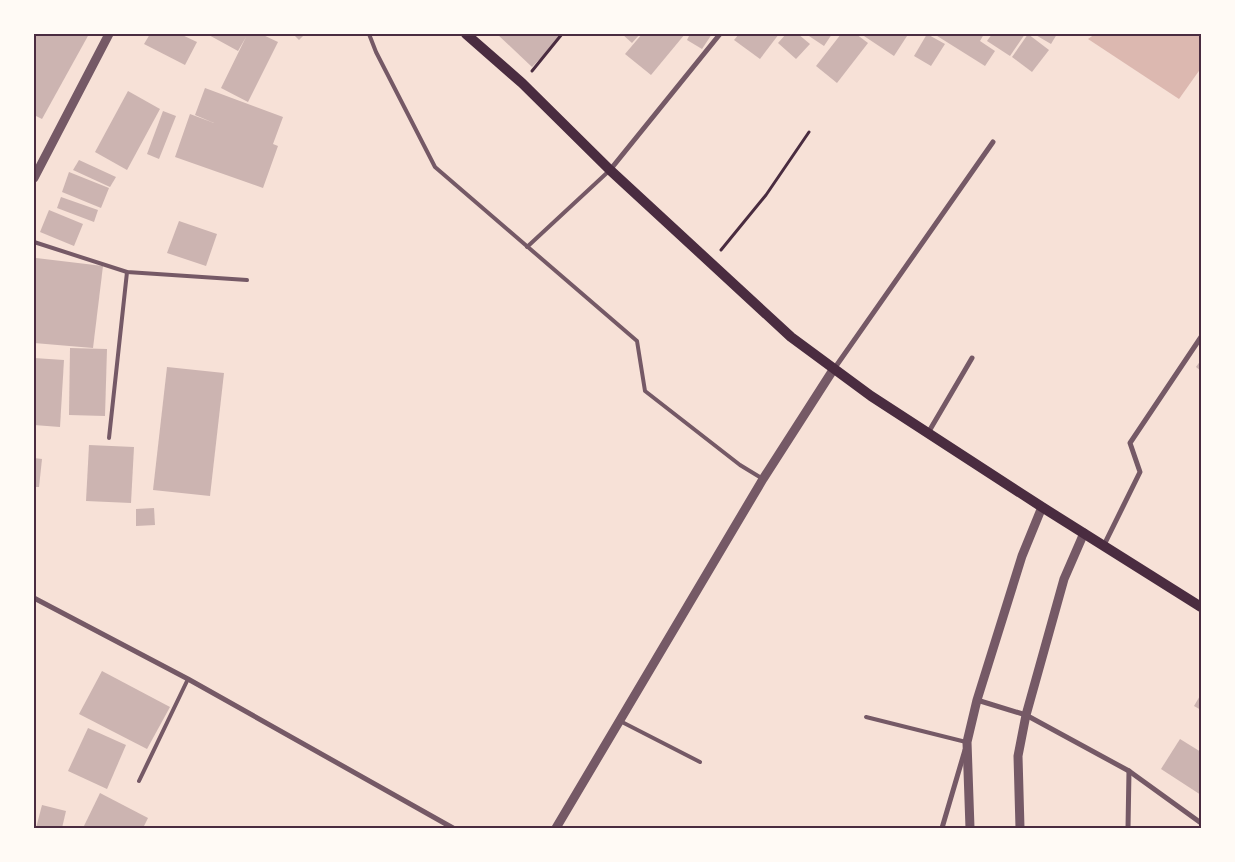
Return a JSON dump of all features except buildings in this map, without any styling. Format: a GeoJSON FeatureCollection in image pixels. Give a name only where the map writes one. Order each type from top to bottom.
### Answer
{"type":"FeatureCollection","features":[{"type":"Feature","properties":{"kind":"main road"},"geometry":{"type":"LineString","coordinates":[[466,34],[522,83],[610,170],[791,337],[833,370],[1042,507],[1201,607]]}},
{"type":"Feature","properties":{"kind":"street"},"geometry":{"type":"LineString","coordinates":[[34,178],[109,34]]}},
{"type":"Feature","properties":{"kind":"street"},"geometry":{"type":"LineString","coordinates":[[610,170],[720,34]]}},
{"type":"Feature","properties":{"kind":"street"},"geometry":{"type":"LineString","coordinates":[[556,828],[763,479],[833,370],[993,142]]}},
{"type":"Feature","properties":{"kind":"street"},"geometry":{"type":"LineString","coordinates":[[1104,545],[1140,472],[1130,443],[1201,337]]}},
{"type":"Feature","properties":{"kind":"street"},"geometry":{"type":"LineString","coordinates":[[928,433],[972,358]]}},
{"type":"Feature","properties":{"kind":"street"},"geometry":{"type":"LineString","coordinates":[[942,828],[977,700],[1022,556],[1042,507]]}},
{"type":"Feature","properties":{"kind":"street"},"geometry":{"type":"LineString","coordinates":[[1020,828],[1018,756],[1026,715],[1064,579],[1084,533]]}},
{"type":"Feature","properties":{"kind":"street"},"geometry":{"type":"LineString","coordinates":[[34,598],[188,679],[453,828]]}},
{"type":"Feature","properties":{"kind":"street"},"geometry":{"type":"LineString","coordinates":[[977,700],[1026,715],[1130,771],[1201,823]]}},
{"type":"Feature","properties":{"kind":"street"},"geometry":{"type":"LineString","coordinates":[[967,742],[970,828]]}},
{"type":"Feature","properties":{"kind":"street"},"geometry":{"type":"LineString","coordinates":[[1128,828],[1130,771]]}},
{"type":"Feature","properties":{"kind":"lane"},"geometry":{"type":"LineString","coordinates":[[369,34],[376,52],[435,167],[637,342],[645,392],[740,465],[763,479]]}},
{"type":"Feature","properties":{"kind":"lane"},"geometry":{"type":"LineString","coordinates":[[528,247],[610,170]]}},
{"type":"Feature","properties":{"kind":"lane"},"geometry":{"type":"LineString","coordinates":[[34,242],[127,272],[247,280]]}},
{"type":"Feature","properties":{"kind":"lane"},"geometry":{"type":"LineString","coordinates":[[109,438],[127,272]]}},
{"type":"Feature","properties":{"kind":"lane"},"geometry":{"type":"LineString","coordinates":[[139,781],[188,679]]}},
{"type":"Feature","properties":{"kind":"lane"},"geometry":{"type":"LineString","coordinates":[[866,717],[967,742]]}},
{"type":"Feature","properties":{"kind":"lane"},"geometry":{"type":"LineString","coordinates":[[620,720],[700,762]]}},
{"type":"Feature","properties":{"kind":"path"},"geometry":{"type":"LineString","coordinates":[[522,83],[562,34]]}},
{"type":"Feature","properties":{"kind":"path"},"geometry":{"type":"LineString","coordinates":[[711,263],[766,195],[809,132]]}},
{"type":"Feature","properties":{"kind":"shaded area"},"geometry":{"type":"Polygon","coordinates":[[[1095,34],[1201,34],[1201,68],[1179,99],[1088,39],[1095,34]]]}}]}
